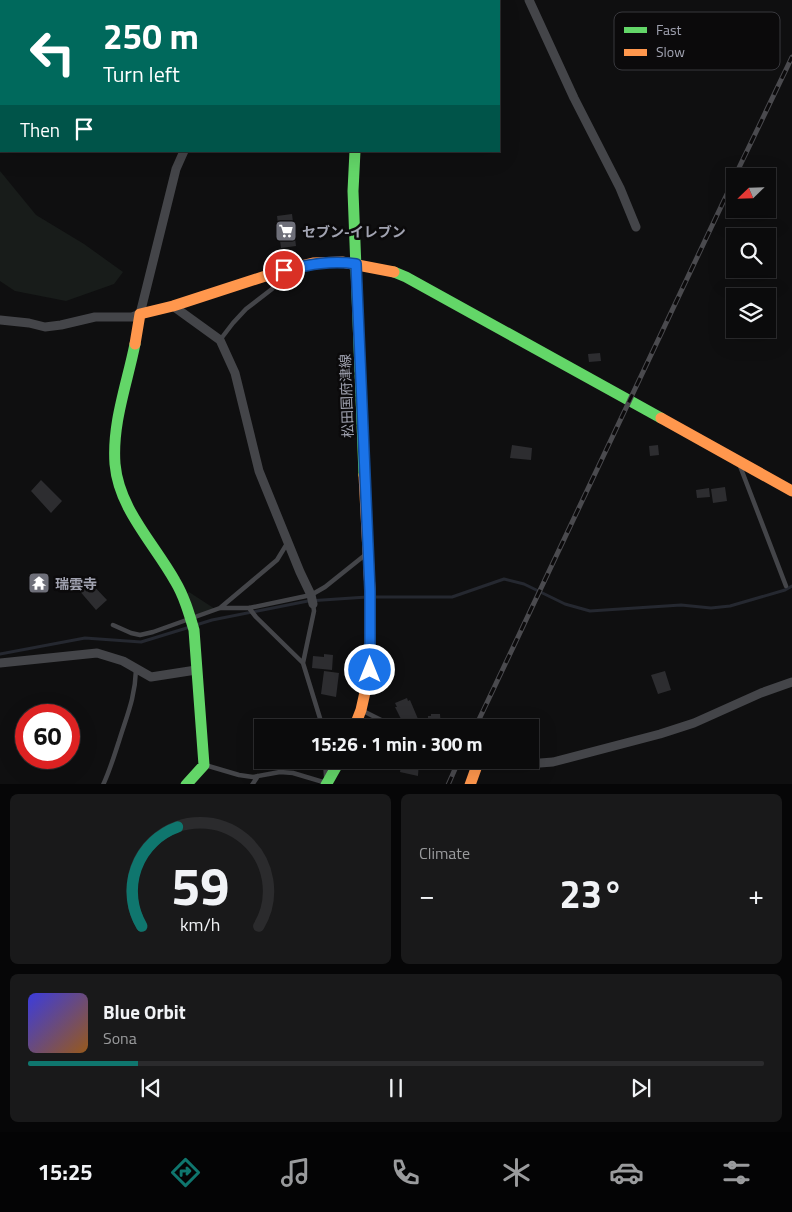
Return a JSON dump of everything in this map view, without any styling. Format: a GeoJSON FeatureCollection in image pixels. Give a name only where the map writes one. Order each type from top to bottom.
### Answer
{"type":"FeatureCollection","features":[{"type":"Feature","properties":{"kind":"street"},"geometry":{"type":"LineString","coordinates":[[528,0],[574,98],[620,188],[636,227]]}},
{"type":"Feature","properties":{"kind":"street"},"geometry":{"type":"LineString","coordinates":[[184,152],[176,169],[140,314],[128,378],[117,421],[115,451],[117,476],[125,502],[168,570],[192,618],[204,765],[186,784]]}},
{"type":"Feature","properties":{"kind":"street","name":"松田国府津線"},"geometry":{"type":"LineString","coordinates":[[355,152],[353,192],[370,596],[370,670],[358,719]]}},
{"type":"Feature","properties":{"kind":"street"},"geometry":{"type":"LineString","coordinates":[[0,320],[45,327],[61,326],[95,317],[132,317],[173,306],[284,270],[313,263],[342,262],[388,270],[406,277],[499,327],[792,492]]}},
{"type":"Feature","properties":{"kind":"street"},"geometry":{"type":"LineString","coordinates":[[173,306],[220,340],[235,372],[258,472],[312,599]]}},
{"type":"Feature","properties":{"kind":"street"},"geometry":{"type":"LineString","coordinates":[[0,663],[97,653],[112,656],[151,677],[196,670]]}},
{"type":"Feature","properties":{"kind":"street"},"geometry":{"type":"LineString","coordinates":[[539,763],[553,762],[694,723],[761,692],[792,682]]}},
{"type":"Feature","properties":{"kind":"street"},"geometry":{"type":"LineString","coordinates":[[326,784],[335,769]]}},
{"type":"Feature","properties":{"kind":"street"},"geometry":{"type":"LineString","coordinates":[[470,784],[476,769]]}},
{"type":"Feature","properties":{"kind":"lane"},"geometry":{"type":"LineString","coordinates":[[220,340],[246,309],[272,289],[284,270]]}},
{"type":"Feature","properties":{"kind":"lane"},"geometry":{"type":"LineString","coordinates":[[739,462],[786,586]]}},
{"type":"Feature","properties":{"kind":"lane"},"geometry":{"type":"LineString","coordinates":[[220,608],[277,560],[288,542]]}},
{"type":"Feature","properties":{"kind":"lane"},"geometry":{"type":"LineString","coordinates":[[113,625],[132,633],[140,634],[153,632],[220,608],[249,608],[312,599],[368,553]]}},
{"type":"Feature","properties":{"kind":"lane"},"geometry":{"type":"LineString","coordinates":[[303,663],[314,611],[312,599]]}},
{"type":"Feature","properties":{"kind":"lane"},"geometry":{"type":"LineString","coordinates":[[249,608],[303,663],[320,719]]}},
{"type":"Feature","properties":{"kind":"lane"},"geometry":{"type":"LineString","coordinates":[[103,784],[113,763],[128,717],[135,689],[136,670]]}},
{"type":"Feature","properties":{"kind":"lane"},"geometry":{"type":"LineString","coordinates":[[361,710],[379,719]]}},
{"type":"Feature","properties":{"kind":"lane"},"geometry":{"type":"LineString","coordinates":[[204,765],[253,777],[280,772],[293,773],[326,784],[325,769]]}},
{"type":"Feature","properties":{"kind":"lane"},"geometry":{"type":"LineString","coordinates":[[252,784],[258,776]]}},
{"type":"Feature","properties":{"kind":"shaded area"},"geometry":{"type":"Polygon","coordinates":[[[0,171],[36,215],[84,244],[123,272],[114,284],[66,301],[15,291],[0,281],[0,171]]]}},
{"type":"Feature","properties":{"kind":"shaded area"},"geometry":{"type":"Polygon","coordinates":[[[189,592],[215,609],[197,617],[185,595],[189,592]]]}},
{"type":"Feature","properties":{"kind":"building","name":"セブン-イレブン"},"geometry":{"type":"Polygon","coordinates":[[[292,214],[296,246],[281,248],[277,216],[292,214]]]}},
{"type":"Feature","properties":{"kind":"building"},"geometry":{"type":"Polygon","coordinates":[[[600,353],[601,361],[589,362],[588,354],[600,353]]]}},
{"type":"Feature","properties":{"kind":"building"},"geometry":{"type":"Polygon","coordinates":[[[512,445],[532,448],[531,460],[510,458],[512,445]]]}},
{"type":"Feature","properties":{"kind":"building"},"geometry":{"type":"Polygon","coordinates":[[[658,445],[659,455],[650,456],[649,446],[658,445]]]}},
{"type":"Feature","properties":{"kind":"building"},"geometry":{"type":"Polygon","coordinates":[[[41,480],[62,501],[51,513],[31,491],[41,480]]]}},
{"type":"Feature","properties":{"kind":"building"},"geometry":{"type":"Polygon","coordinates":[[[725,487],[727,501],[713,503],[711,489],[725,487]]]}},
{"type":"Feature","properties":{"kind":"building"},"geometry":{"type":"Polygon","coordinates":[[[709,488],[710,497],[697,498],[696,490],[709,488]]]}},
{"type":"Feature","properties":{"kind":"building"},"geometry":{"type":"Polygon","coordinates":[[[88,580],[107,600],[96,610],[78,589],[88,580]]]}},
{"type":"Feature","properties":{"kind":"building"},"geometry":{"type":"Polygon","coordinates":[[[324,654],[333,655],[332,670],[312,668],[313,656],[324,657],[324,654]]]}},
{"type":"Feature","properties":{"kind":"building"},"geometry":{"type":"Polygon","coordinates":[[[324,671],[339,673],[336,697],[321,694],[324,671]]]}},
{"type":"Feature","properties":{"kind":"building"},"geometry":{"type":"Polygon","coordinates":[[[665,671],[671,690],[658,694],[651,675],[665,671]]]}},
{"type":"Feature","properties":{"kind":"building"},"geometry":{"type":"Polygon","coordinates":[[[407,698],[408,701],[410,700],[418,719],[401,719],[395,703],[407,698]]]}},
{"type":"Feature","properties":{"kind":"building"},"geometry":{"type":"Polygon","coordinates":[[[431,714],[440,714],[440,719],[428,719],[428,716],[431,716],[431,714]]]}},
{"type":"Feature","properties":{"kind":"building"},"geometry":{"type":"Polygon","coordinates":[[[400,769],[418,769],[418,776],[400,772],[400,769]]]}},
{"type":"Feature","properties":{"kind":"waterway"},"geometry":{"type":"LineString","coordinates":[[375,597],[452,597],[504,579],[524,584],[565,604],[590,611],[681,605],[711,608],[730,606],[785,590],[792,586]]}},
{"type":"Feature","properties":{"kind":"waterway"},"geometry":{"type":"LineString","coordinates":[[196,625],[212,620],[308,601],[367,597]]}},
{"type":"Feature","properties":{"kind":"waterway"},"geometry":{"type":"LineString","coordinates":[[0,654],[85,638],[141,642],[190,627]]}},
{"type":"Feature","properties":{"kind":"railway"},"geometry":{"type":"LineString","coordinates":[[739,168],[792,57]]}},
{"type":"Feature","properties":{"kind":"railway"},"geometry":{"type":"LineString","coordinates":[[479,719],[726,196]]}},
{"type":"Feature","properties":{"kind":"railway"},"geometry":{"type":"LineString","coordinates":[[448,784],[455,769]]}},
{"type":"Feature","properties":{"kind":"traffic: fast"},"geometry":{"type":"LineString","coordinates":[[355,152],[353,191],[364,475]]}},
{"type":"Feature","properties":{"kind":"traffic: fast"},"geometry":{"type":"LineString","coordinates":[[394,272],[661,418]]}},
{"type":"Feature","properties":{"kind":"traffic: fast"},"geometry":{"type":"LineString","coordinates":[[135,344],[118,419],[115,464],[123,496],[130,511],[178,587],[194,630],[204,765],[187,784]]}},
{"type":"Feature","properties":{"kind":"traffic: fast"},"geometry":{"type":"LineString","coordinates":[[327,784],[335,769]]}},
{"type":"Feature","properties":{"kind":"traffic: slow"},"geometry":{"type":"LineString","coordinates":[[135,344],[140,314],[173,306],[284,270],[313,263],[342,262],[394,272]]}},
{"type":"Feature","properties":{"kind":"traffic: slow"},"geometry":{"type":"LineString","coordinates":[[661,418],[792,491]]}},
{"type":"Feature","properties":{"kind":"traffic: slow"},"geometry":{"type":"LineString","coordinates":[[358,719],[370,670],[370,591],[364,475]]}},
{"type":"Feature","properties":{"kind":"traffic: slow"},"geometry":{"type":"LineString","coordinates":[[470,784],[476,769]]}},
{"type":"Feature","properties":{"kind":"place","name":"セブン-イレブン"},"geometry":{"type":"Point","coordinates":[286,231]}},
{"type":"Feature","properties":{"kind":"place","name":"瑞雲寺"},"geometry":{"type":"Point","coordinates":[39,583]}},
{"type":"Feature","properties":{"kind":"route"},"geometry":{"type":"LineString","coordinates":[[284,270],[313,263],[342,262],[356,264],[370,591],[370,670]]}}]}
